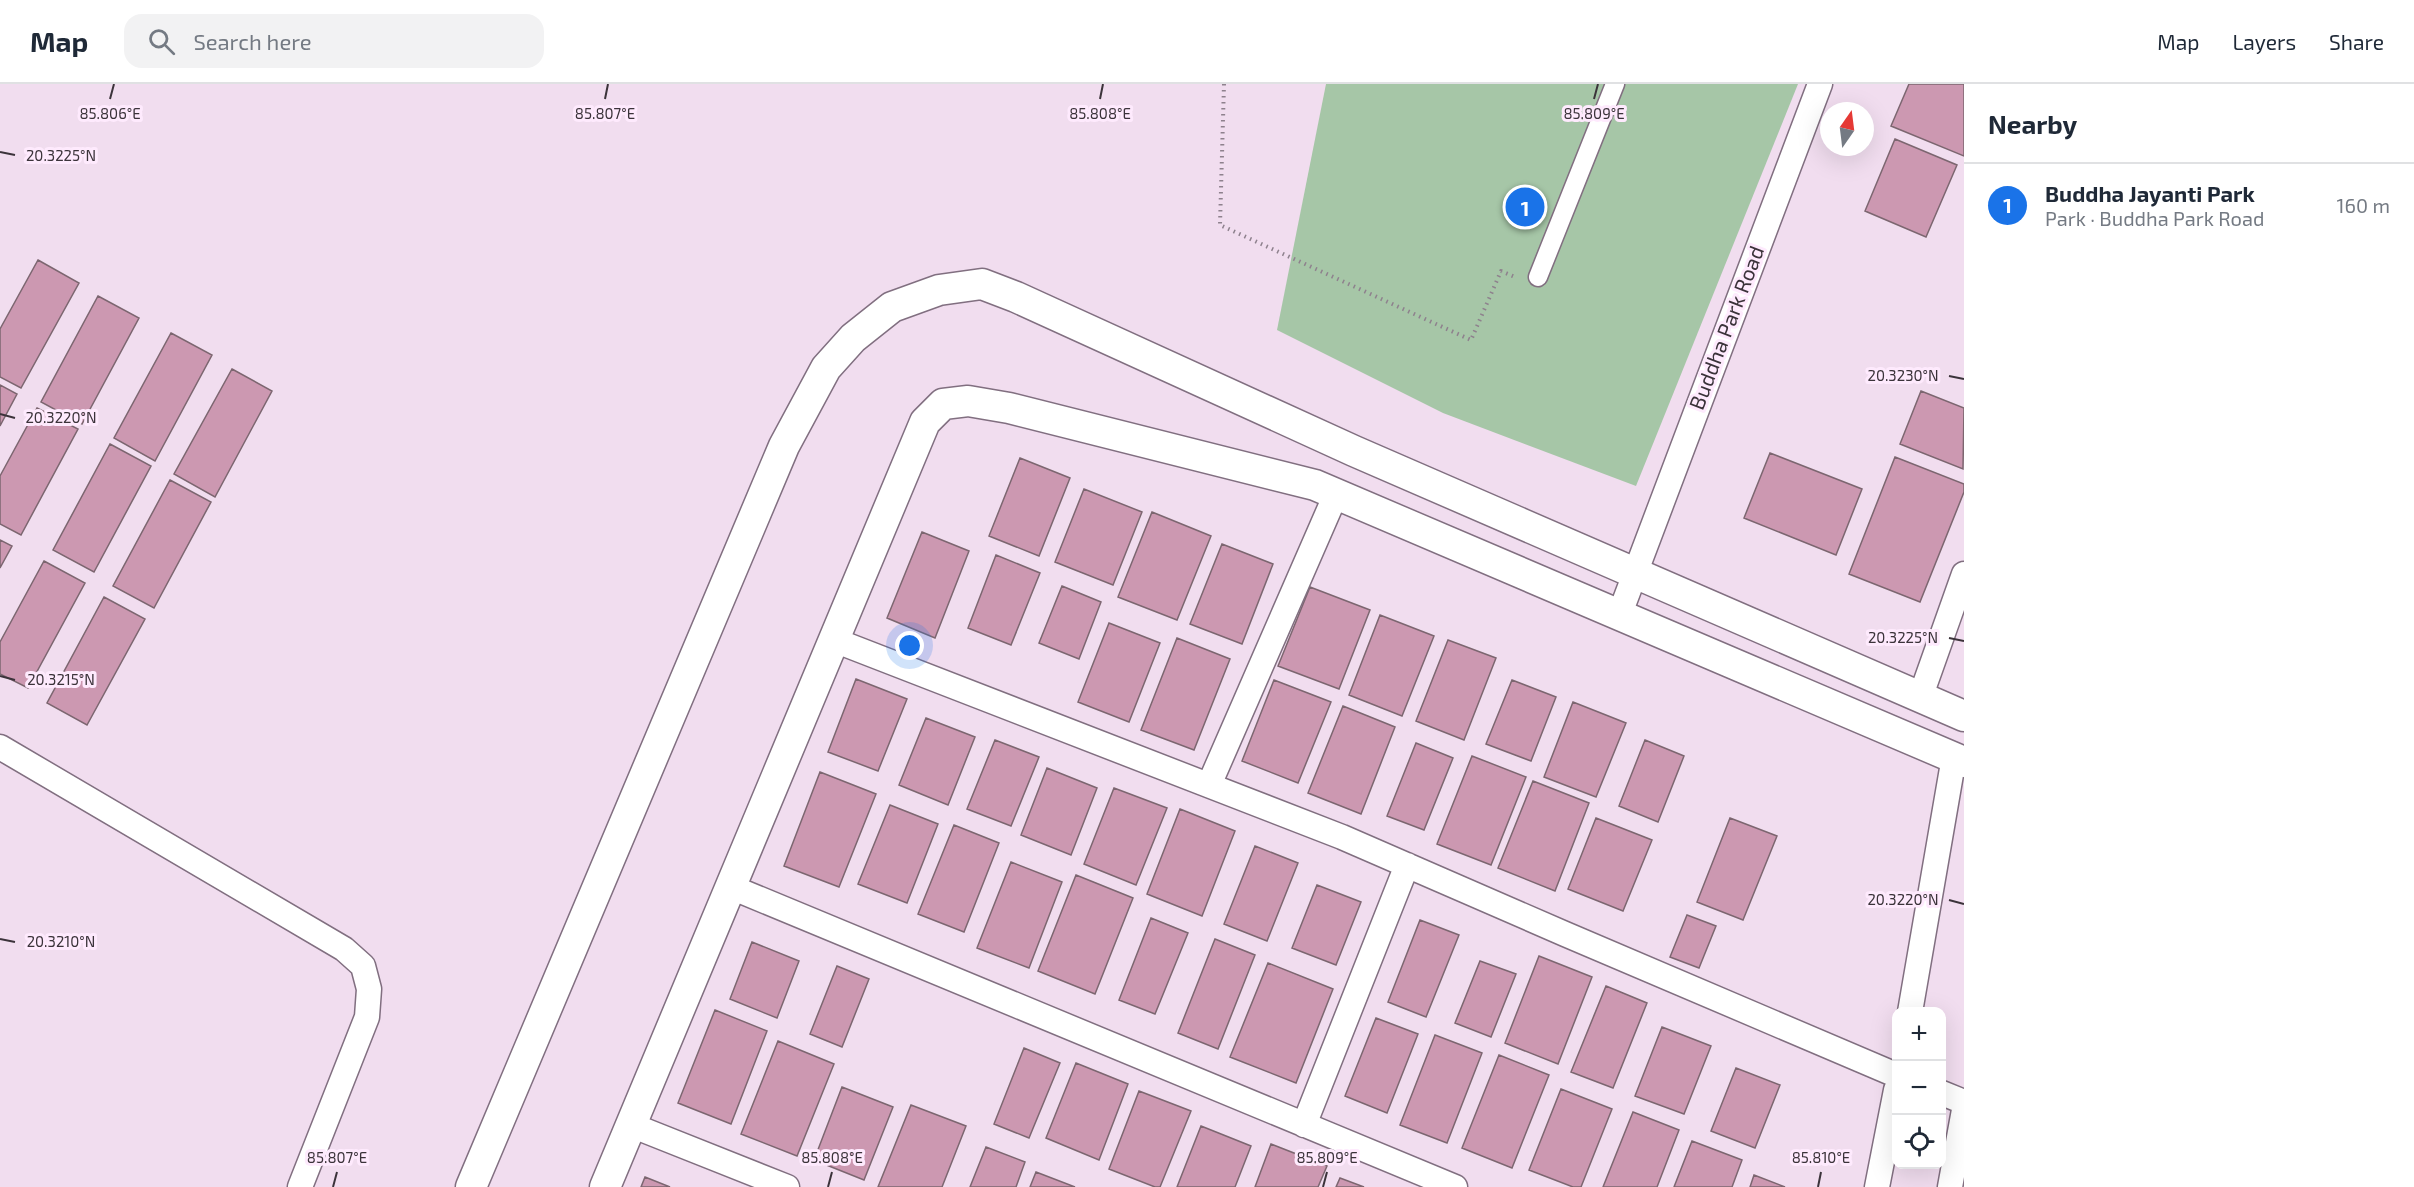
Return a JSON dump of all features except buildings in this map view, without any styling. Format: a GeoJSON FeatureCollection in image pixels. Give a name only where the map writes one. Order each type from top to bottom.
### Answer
{"type":"FeatureCollection","features":[{"type":"Feature","properties":{"kind":"street"},"geometry":{"type":"LineString","coordinates":[[1538,277],[1615,84]]}},
{"type":"Feature","properties":{"kind":"street","name":"Buddha Park Road"},"geometry":{"type":"LineString","coordinates":[[1619,616],[1820,84]]}},
{"type":"Feature","properties":{"kind":"street"},"geometry":{"type":"LineString","coordinates":[[471,1187],[784,446],[826,368],[853,338],[892,307],[939,290],[982,284],[1016,297],[1425,482],[1964,717]]}},
{"type":"Feature","properties":{"kind":"street"},"geometry":{"type":"LineString","coordinates":[[605,1187],[926,422],[943,404],[968,401],[1009,408],[1315,486],[1959,759],[1911,1007]]}},
{"type":"Feature","properties":{"kind":"street"},"geometry":{"type":"LineString","coordinates":[[1409,526],[1425,482]]}},
{"type":"Feature","properties":{"kind":"street"},"geometry":{"type":"LineString","coordinates":[[1209,785],[1336,494]]}},
{"type":"Feature","properties":{"kind":"street"},"geometry":{"type":"LineString","coordinates":[[1920,698],[1964,574]]}},
{"type":"Feature","properties":{"kind":"street"},"geometry":{"type":"LineString","coordinates":[[834,640],[1342,837],[1892,1073]]}},
{"type":"Feature","properties":{"kind":"street"},"geometry":{"type":"LineString","coordinates":[[0,747],[344,949],[363,966],[369,989],[367,1017],[300,1187]]}},
{"type":"Feature","properties":{"kind":"street"},"geometry":{"type":"LineString","coordinates":[[1304,1125],[1407,865]]}},
{"type":"Feature","properties":{"kind":"street"},"geometry":{"type":"LineString","coordinates":[[731,887],[1455,1187]]}},
{"type":"Feature","properties":{"kind":"street"},"geometry":{"type":"LineString","coordinates":[[1946,1095],[1964,1102]]}},
{"type":"Feature","properties":{"kind":"street"},"geometry":{"type":"LineString","coordinates":[[1877,1187],[1892,1110]]}},
{"type":"Feature","properties":{"kind":"street"},"geometry":{"type":"LineString","coordinates":[[1950,1187],[1964,1110]]}},
{"type":"Feature","properties":{"kind":"street"},"geometry":{"type":"LineString","coordinates":[[631,1125],[787,1187]]}},
{"type":"Feature","properties":{"kind":"path"},"geometry":{"type":"LineString","coordinates":[[1224,84],[1220,225],[1471,340],[1501,271],[1534,285],[1538,277]]}},
{"type":"Feature","properties":{"kind":"green space"},"geometry":{"type":"Polygon","coordinates":[[[1326,84],[1798,84],[1636,486],[1443,413],[1277,330],[1326,84]]]}},
{"type":"Feature","properties":{"kind":"place","name":"Buddha Jayanti Park"},"geometry":{"type":"Point","coordinates":[1525,207]}}]}
